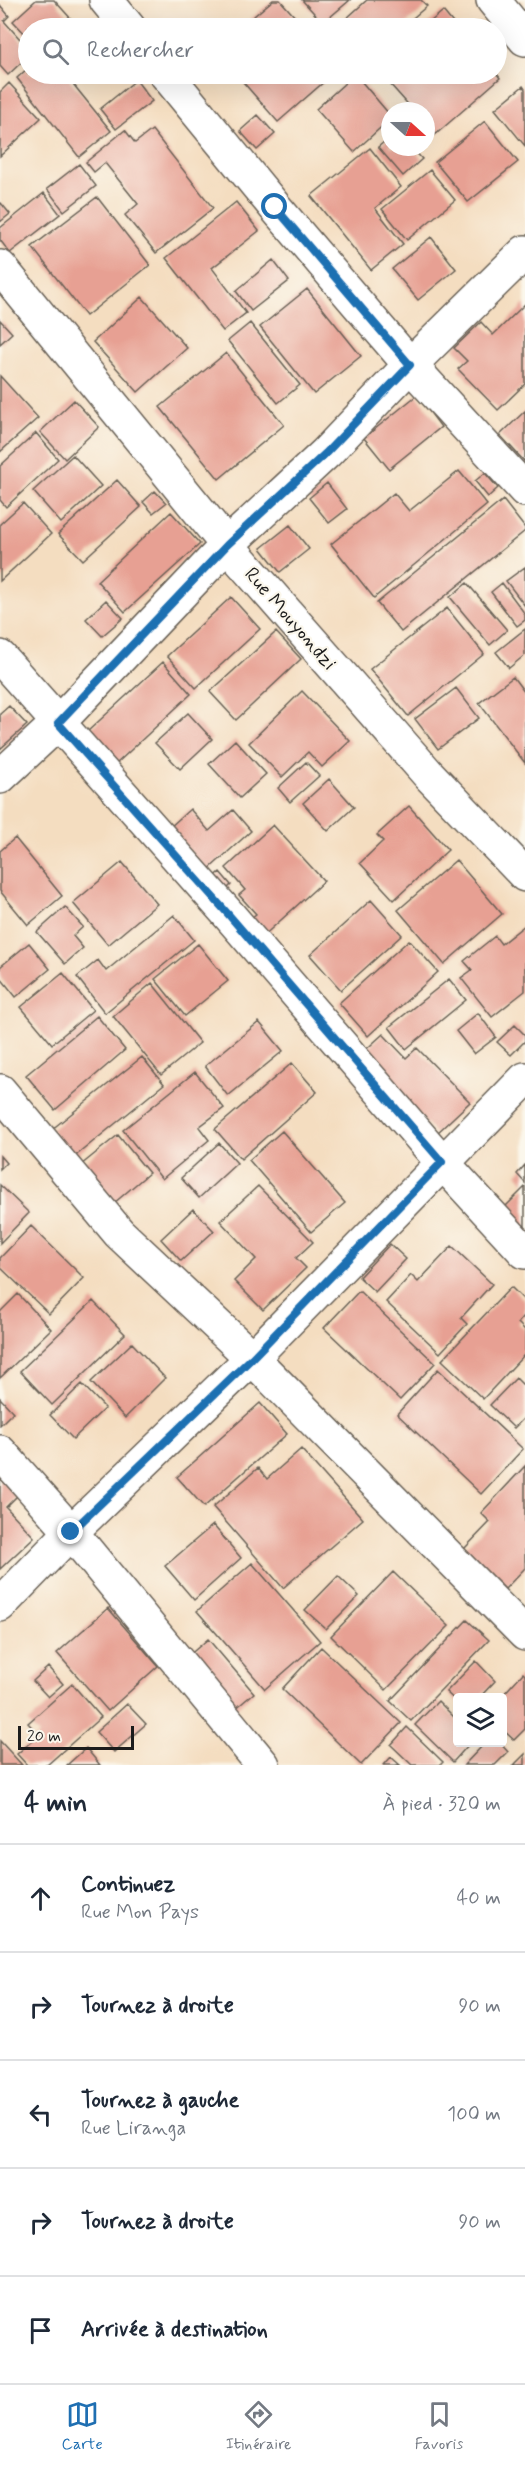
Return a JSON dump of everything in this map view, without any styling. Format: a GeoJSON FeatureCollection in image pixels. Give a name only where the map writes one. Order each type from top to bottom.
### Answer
{"type":"FeatureCollection","features":[{"type":"Feature","properties":{"kind":"street"},"geometry":{"type":"LineString","coordinates":[[106,0],[121,18]]}},
{"type":"Feature","properties":{"kind":"street"},"geometry":{"type":"LineString","coordinates":[[493,0],[525,39]]}},
{"type":"Feature","properties":{"kind":"street"},"geometry":{"type":"LineString","coordinates":[[174,84],[275,207],[410,365],[525,490]]}},
{"type":"Feature","properties":{"kind":"street"},"geometry":{"type":"LineString","coordinates":[[0,777],[58,723],[227,545],[326,453],[410,365],[525,252]]}},
{"type":"Feature","properties":{"kind":"street","name":"Rue Mouyondzi"},"geometry":{"type":"LineString","coordinates":[[0,267],[227,545],[428,774],[525,875]]}},
{"type":"Feature","properties":{"kind":"street"},"geometry":{"type":"LineString","coordinates":[[0,657],[236,923],[442,1162],[525,1252]]}},
{"type":"Feature","properties":{"kind":"street"},"geometry":{"type":"LineString","coordinates":[[0,1605],[71,1532],[252,1358],[525,1079]]}},
{"type":"Feature","properties":{"kind":"street"},"geometry":{"type":"LineString","coordinates":[[0,1091],[119,1233],[252,1358],[525,1634]]}},
{"type":"Feature","properties":{"kind":"street"},"geometry":{"type":"LineString","coordinates":[[0,1452],[71,1532],[263,1765]]}},
{"type":"Feature","properties":{"kind":"building"},"geometry":{"type":"Polygon","coordinates":[[[36,0],[54,0],[70,18],[18,18],[18,26],[13,21],[36,0]]]}},
{"type":"Feature","properties":{"kind":"building"},"geometry":{"type":"Polygon","coordinates":[[[273,0],[280,0],[296,18],[252,18],[273,0]]]}},
{"type":"Feature","properties":{"kind":"building"},"geometry":{"type":"Polygon","coordinates":[[[302,0],[350,0],[329,18],[318,18],[302,0]]]}},
{"type":"Feature","properties":{"kind":"building"},"geometry":{"type":"Polygon","coordinates":[[[367,0],[421,0],[427,6],[413,18],[347,18],[367,0]]]}},
{"type":"Feature","properties":{"kind":"building"},"geometry":{"type":"Polygon","coordinates":[[[0,5],[9,16],[4,21],[18,37],[18,66],[8,75],[0,66],[0,5]]]}},
{"type":"Feature","properties":{"kind":"building"},"geometry":{"type":"Polygon","coordinates":[[[443,11],[449,18],[435,18],[443,11]]]}},
{"type":"Feature","properties":{"kind":"building"},"geometry":{"type":"Polygon","coordinates":[[[9,83],[41,118],[0,156],[0,92],[9,83]]]}},
{"type":"Feature","properties":{"kind":"building"},"geometry":{"type":"Polygon","coordinates":[[[22,84],[73,84],[111,131],[79,157],[22,84]]]}},
{"type":"Feature","properties":{"kind":"building"},"geometry":{"type":"Polygon","coordinates":[[[131,84],[139,84],[152,101],[116,129],[100,109],[131,84]]]}},
{"type":"Feature","properties":{"kind":"building"},"geometry":{"type":"Polygon","coordinates":[[[245,84],[322,84],[278,122],[245,84]]]}},
{"type":"Feature","properties":{"kind":"building"},"geometry":{"type":"Polygon","coordinates":[[[344,84],[364,84],[381,104],[381,127],[354,152],[316,109],[344,84]]]}},
{"type":"Feature","properties":{"kind":"building"},"geometry":{"type":"Polygon","coordinates":[[[390,84],[493,84],[435,135],[435,102],[406,102],[390,84]]]}},
{"type":"Feature","properties":{"kind":"building"},"geometry":{"type":"Polygon","coordinates":[[[523,86],[525,89],[525,146],[495,109],[523,86]]]}},
{"type":"Feature","properties":{"kind":"building"},"geometry":{"type":"Polygon","coordinates":[[[258,115],[275,134],[257,150],[240,131],[258,115]]]}},
{"type":"Feature","properties":{"kind":"building"},"geometry":{"type":"Polygon","coordinates":[[[485,121],[518,162],[468,202],[435,162],[485,121]]]}},
{"type":"Feature","properties":{"kind":"building"},"geometry":{"type":"Polygon","coordinates":[[[125,130],[135,143],[152,130],[213,208],[156,253],[125,215],[138,204],[105,163],[94,172],[86,162],[125,130]]]}},
{"type":"Feature","properties":{"kind":"building"},"geometry":{"type":"Polygon","coordinates":[[[370,148],[401,187],[375,208],[403,244],[371,270],[311,196],[370,148]]]}},
{"type":"Feature","properties":{"kind":"building"},"geometry":{"type":"Polygon","coordinates":[[[386,156],[419,156],[422,159],[403,176],[386,156]]]}},
{"type":"Feature","properties":{"kind":"building"},"geometry":{"type":"Polygon","coordinates":[[[79,164],[96,186],[64,211],[47,189],[79,164]]]}},
{"type":"Feature","properties":{"kind":"building"},"geometry":{"type":"Polygon","coordinates":[[[430,170],[455,200],[407,240],[382,209],[430,170]]]}},
{"type":"Feature","properties":{"kind":"building"},"geometry":{"type":"Polygon","coordinates":[[[44,193],[60,214],[10,253],[0,240],[0,228],[44,193]]]}},
{"type":"Feature","properties":{"kind":"building"},"geometry":{"type":"Polygon","coordinates":[[[97,197],[150,265],[86,316],[32,247],[97,197]]]}},
{"type":"Feature","properties":{"kind":"building"},"geometry":{"type":"Polygon","coordinates":[[[236,202],[259,231],[212,268],[246,313],[223,331],[166,258],[236,202]]]}},
{"type":"Feature","properties":{"kind":"building"},"geometry":{"type":"Polygon","coordinates":[[[1,203],[10,214],[0,222],[0,205],[1,203]]]}},
{"type":"Feature","properties":{"kind":"building"},"geometry":{"type":"Polygon","coordinates":[[[431,237],[456,269],[418,300],[392,269],[431,237]]]}},
{"type":"Feature","properties":{"kind":"building"},"geometry":{"type":"Polygon","coordinates":[[[273,260],[289,281],[251,311],[236,291],[273,260]]]}},
{"type":"Feature","properties":{"kind":"building"},"geometry":{"type":"Polygon","coordinates":[[[307,289],[361,356],[314,394],[260,327],[307,289]]]}},
{"type":"Feature","properties":{"kind":"building"},"geometry":{"type":"Polygon","coordinates":[[[142,297],[187,348],[138,392],[93,342],[142,297]]]}},
{"type":"Feature","properties":{"kind":"building"},"geometry":{"type":"Polygon","coordinates":[[[525,304],[525,384],[498,410],[458,369],[467,361],[454,348],[481,322],[493,335],[525,304]]]}},
{"type":"Feature","properties":{"kind":"building"},"geometry":{"type":"Polygon","coordinates":[[[0,320],[12,333],[0,344],[0,320]]]}},
{"type":"Feature","properties":{"kind":"building"},"geometry":{"type":"Polygon","coordinates":[[[250,323],[300,385],[278,403],[228,341],[250,323]]]}},
{"type":"Feature","properties":{"kind":"building"},"geometry":{"type":"Polygon","coordinates":[[[226,353],[284,425],[219,479],[160,407],[226,353]]]}},
{"type":"Feature","properties":{"kind":"building"},"geometry":{"type":"Polygon","coordinates":[[[0,376],[38,418],[0,452],[0,376]]]}},
{"type":"Feature","properties":{"kind":"building"},"geometry":{"type":"Polygon","coordinates":[[[417,395],[441,427],[389,469],[364,438],[417,395]]]}},
{"type":"Feature","properties":{"kind":"building"},"geometry":{"type":"Polygon","coordinates":[[[74,400],[99,427],[65,459],[40,432],[74,400]]]}},
{"type":"Feature","properties":{"kind":"building"},"geometry":{"type":"Polygon","coordinates":[[[525,411],[525,462],[500,435],[525,411]]]}},
{"type":"Feature","properties":{"kind":"building"},"geometry":{"type":"Polygon","coordinates":[[[36,433],[58,459],[6,507],[0,500],[0,466],[36,433]]]}},
{"type":"Feature","properties":{"kind":"building"},"geometry":{"type":"Polygon","coordinates":[[[73,455],[101,486],[61,523],[33,491],[73,455]]]}},
{"type":"Feature","properties":{"kind":"building"},"geometry":{"type":"Polygon","coordinates":[[[459,471],[487,505],[374,598],[331,544],[394,493],[409,511],[459,471]]]}},
{"type":"Feature","properties":{"kind":"building"},"geometry":{"type":"Polygon","coordinates":[[[485,473],[498,488],[488,497],[475,481],[485,473]]]}},
{"type":"Feature","properties":{"kind":"building"},"geometry":{"type":"Polygon","coordinates":[[[117,480],[141,507],[83,560],[58,534],[117,480]]]}},
{"type":"Feature","properties":{"kind":"building"},"geometry":{"type":"Polygon","coordinates":[[[327,483],[347,509],[329,523],[309,498],[327,483]]]}},
{"type":"Feature","properties":{"kind":"building"},"geometry":{"type":"Polygon","coordinates":[[[155,491],[166,503],[153,513],[143,502],[155,491]]]}},
{"type":"Feature","properties":{"kind":"building"},"geometry":{"type":"Polygon","coordinates":[[[503,500],[525,531],[401,632],[377,603],[503,500]]]}},
{"type":"Feature","properties":{"kind":"building"},"geometry":{"type":"Polygon","coordinates":[[[23,503],[51,534],[0,581],[0,524],[23,503]]]}},
{"type":"Feature","properties":{"kind":"building"},"geometry":{"type":"Polygon","coordinates":[[[171,512],[200,544],[125,612],[97,581],[171,512]]]}},
{"type":"Feature","properties":{"kind":"building"},"geometry":{"type":"Polygon","coordinates":[[[290,525],[309,549],[280,572],[261,548],[290,525]]]}},
{"type":"Feature","properties":{"kind":"building"},"geometry":{"type":"Polygon","coordinates":[[[525,567],[525,606],[506,581],[525,567]]]}},
{"type":"Feature","properties":{"kind":"building"},"geometry":{"type":"Polygon","coordinates":[[[467,583],[507,630],[490,645],[450,597],[467,583]]]}},
{"type":"Feature","properties":{"kind":"building"},"geometry":{"type":"Polygon","coordinates":[[[502,583],[525,614],[525,620],[517,626],[491,592],[502,583]]]}},
{"type":"Feature","properties":{"kind":"building"},"geometry":{"type":"Polygon","coordinates":[[[231,597],[260,629],[196,688],[167,656],[231,597]]]}},
{"type":"Feature","properties":{"kind":"building"},"geometry":{"type":"Polygon","coordinates":[[[106,600],[123,618],[102,636],[86,619],[106,600]]]}},
{"type":"Feature","properties":{"kind":"building"},"geometry":{"type":"Polygon","coordinates":[[[447,608],[484,654],[408,716],[370,669],[447,608]]]}},
{"type":"Feature","properties":{"kind":"building"},"geometry":{"type":"Polygon","coordinates":[[[525,629],[525,655],[509,668],[496,652],[525,629]]]}},
{"type":"Feature","properties":{"kind":"building"},"geometry":{"type":"Polygon","coordinates":[[[276,632],[301,659],[236,720],[210,692],[276,632]]]}},
{"type":"Feature","properties":{"kind":"building"},"geometry":{"type":"Polygon","coordinates":[[[163,662],[191,694],[116,764],[87,732],[163,662]]]}},
{"type":"Feature","properties":{"kind":"building"},"geometry":{"type":"Polygon","coordinates":[[[513,677],[525,693],[525,763],[479,703],[513,677]]]}},
{"type":"Feature","properties":{"kind":"building"},"geometry":{"type":"Polygon","coordinates":[[[456,688],[479,718],[438,749],[415,719],[456,688]]]}},
{"type":"Feature","properties":{"kind":"building"},"geometry":{"type":"Polygon","coordinates":[[[302,691],[350,741],[322,767],[308,752],[282,777],[249,743],[302,691]]]}},
{"type":"Feature","properties":{"kind":"building"},"geometry":{"type":"Polygon","coordinates":[[[9,706],[27,725],[0,749],[0,714],[9,706]]]}},
{"type":"Feature","properties":{"kind":"building"},"geometry":{"type":"Polygon","coordinates":[[[188,713],[212,739],[180,769],[155,743],[188,713]]]}},
{"type":"Feature","properties":{"kind":"building"},"geometry":{"type":"Polygon","coordinates":[[[235,740],[266,774],[240,798],[209,764],[235,740]]]}},
{"type":"Feature","properties":{"kind":"building"},"geometry":{"type":"Polygon","coordinates":[[[306,762],[319,776],[290,802],[278,788],[306,762]]]}},
{"type":"Feature","properties":{"kind":"building"},"geometry":{"type":"Polygon","coordinates":[[[329,779],[354,807],[328,831],[303,803],[329,779]]]}},
{"type":"Feature","properties":{"kind":"building"},"geometry":{"type":"Polygon","coordinates":[[[409,806],[448,850],[394,900],[360,863],[383,841],[377,835],[409,806]]]}},
{"type":"Feature","properties":{"kind":"building"},"geometry":{"type":"Polygon","coordinates":[[[190,809],[209,831],[233,810],[251,831],[207,871],[169,828],[190,809]]]}},
{"type":"Feature","properties":{"kind":"building"},"geometry":{"type":"Polygon","coordinates":[[[273,825],[324,881],[260,939],[246,922],[256,914],[239,895],[245,890],[226,868],[273,825]]]}},
{"type":"Feature","properties":{"kind":"building"},"geometry":{"type":"Polygon","coordinates":[[[15,838],[62,896],[28,925],[0,891],[0,851],[15,838]]]}},
{"type":"Feature","properties":{"kind":"building"},"geometry":{"type":"Polygon","coordinates":[[[456,860],[502,914],[444,964],[398,910],[456,860]]]}},
{"type":"Feature","properties":{"kind":"building"},"geometry":{"type":"Polygon","coordinates":[[[122,862],[157,904],[108,945],[73,903],[122,862]]]}},
{"type":"Feature","properties":{"kind":"building"},"geometry":{"type":"Polygon","coordinates":[[[220,872],[231,885],[223,893],[211,880],[220,872]]]}},
{"type":"Feature","properties":{"kind":"building"},"geometry":{"type":"Polygon","coordinates":[[[371,900],[402,935],[341,990],[310,955],[371,900]]]}},
{"type":"Feature","properties":{"kind":"building"},"geometry":{"type":"Polygon","coordinates":[[[65,907],[83,927],[73,936],[83,948],[65,964],[37,932],[65,907]]]}},
{"type":"Feature","properties":{"kind":"building"},"geometry":{"type":"Polygon","coordinates":[[[174,915],[194,940],[105,1013],[77,977],[98,960],[106,971],[174,915]]]}},
{"type":"Feature","properties":{"kind":"building"},"geometry":{"type":"Polygon","coordinates":[[[525,925],[525,991],[492,1017],[461,978],[472,970],[464,961],[495,936],[501,944],[525,925]]]}},
{"type":"Feature","properties":{"kind":"building"},"geometry":{"type":"Polygon","coordinates":[[[409,940],[438,972],[368,1036],[339,1003],[409,940]]]}},
{"type":"Feature","properties":{"kind":"building"},"geometry":{"type":"Polygon","coordinates":[[[29,943],[50,969],[16,997],[0,977],[0,967],[29,943]]]}},
{"type":"Feature","properties":{"kind":"building"},"geometry":{"type":"Polygon","coordinates":[[[198,944],[228,981],[185,1016],[155,979],[198,944]]]}},
{"type":"Feature","properties":{"kind":"building"},"geometry":{"type":"Polygon","coordinates":[[[63,973],[93,1010],[52,1044],[21,1007],[63,973]]]}},
{"type":"Feature","properties":{"kind":"building"},"geometry":{"type":"Polygon","coordinates":[[[449,979],[466,1000],[406,1049],[389,1027],[449,979]]]}},
{"type":"Feature","properties":{"kind":"building"},"geometry":{"type":"Polygon","coordinates":[[[152,983],[200,1043],[161,1075],[113,1016],[152,983]]]}},
{"type":"Feature","properties":{"kind":"building"},"geometry":{"type":"Polygon","coordinates":[[[478,1013],[496,1037],[474,1054],[456,1031],[478,1013]]]}},
{"type":"Feature","properties":{"kind":"building"},"geometry":{"type":"Polygon","coordinates":[[[97,1016],[125,1050],[55,1110],[26,1075],[97,1016]]]}},
{"type":"Feature","properties":{"kind":"building"},"geometry":{"type":"Polygon","coordinates":[[[259,1022],[283,1051],[228,1096],[205,1066],[259,1022]]]}},
{"type":"Feature","properties":{"kind":"building"},"geometry":{"type":"Polygon","coordinates":[[[515,1025],[525,1035],[525,1041],[511,1055],[497,1042],[515,1025]]]}},
{"type":"Feature","properties":{"kind":"building"},"geometry":{"type":"Polygon","coordinates":[[[383,1034],[406,1058],[417,1048],[470,1102],[436,1134],[360,1055],[383,1034]]]}},
{"type":"Feature","properties":{"kind":"building"},"geometry":{"type":"Polygon","coordinates":[[[142,1057],[164,1084],[73,1158],[51,1130],[142,1057]]]}},
{"type":"Feature","properties":{"kind":"building"},"geometry":{"type":"Polygon","coordinates":[[[292,1063],[317,1092],[241,1159],[215,1129],[292,1063]]]}},
{"type":"Feature","properties":{"kind":"building"},"geometry":{"type":"Polygon","coordinates":[[[195,1072],[224,1108],[199,1127],[209,1140],[162,1179],[123,1130],[195,1072]]]}},
{"type":"Feature","properties":{"kind":"building"},"geometry":{"type":"Polygon","coordinates":[[[282,1131],[345,1203],[311,1232],[249,1160],[282,1131]]]}},
{"type":"Feature","properties":{"kind":"building"},"geometry":{"type":"Polygon","coordinates":[[[118,1135],[149,1173],[113,1204],[81,1165],[118,1135]]]}},
{"type":"Feature","properties":{"kind":"building"},"geometry":{"type":"Polygon","coordinates":[[[219,1143],[237,1163],[199,1198],[181,1178],[219,1143]]]}},
{"type":"Feature","properties":{"kind":"building"},"geometry":{"type":"Polygon","coordinates":[[[0,1156],[6,1163],[0,1169],[0,1156]]]}},
{"type":"Feature","properties":{"kind":"building"},"geometry":{"type":"Polygon","coordinates":[[[525,1165],[525,1183],[517,1174],[525,1165]]]}},
{"type":"Feature","properties":{"kind":"building"},"geometry":{"type":"Polygon","coordinates":[[[0,1185],[29,1213],[0,1243],[0,1185]]]}},
{"type":"Feature","properties":{"kind":"building"},"geometry":{"type":"Polygon","coordinates":[[[258,1186],[313,1242],[296,1258],[306,1268],[263,1310],[234,1281],[256,1259],[220,1221],[258,1186]]]}},
{"type":"Feature","properties":{"kind":"building"},"geometry":{"type":"Polygon","coordinates":[[[525,1187],[525,1230],[503,1209],[525,1187]]]}},
{"type":"Feature","properties":{"kind":"building"},"geometry":{"type":"Polygon","coordinates":[[[193,1209],[214,1231],[181,1261],[161,1239],[193,1209]]]}},
{"type":"Feature","properties":{"kind":"building"},"geometry":{"type":"Polygon","coordinates":[[[31,1226],[84,1278],[49,1314],[0,1267],[0,1258],[31,1226]]]}},
{"type":"Feature","properties":{"kind":"building"},"geometry":{"type":"Polygon","coordinates":[[[390,1244],[406,1259],[375,1292],[359,1277],[390,1244]]]}},
{"type":"Feature","properties":{"kind":"building"},"geometry":{"type":"Polygon","coordinates":[[[452,1246],[492,1284],[461,1318],[467,1324],[440,1353],[386,1302],[411,1275],[418,1282],[452,1246]]]}},
{"type":"Feature","properties":{"kind":"building"},"geometry":{"type":"Polygon","coordinates":[[[511,1287],[525,1301],[525,1315],[518,1323],[525,1330],[525,1354],[483,1399],[442,1360],[511,1287]]]}},
{"type":"Feature","properties":{"kind":"building"},"geometry":{"type":"Polygon","coordinates":[[[359,1291],[435,1363],[400,1400],[324,1328],[359,1291]]]}},
{"type":"Feature","properties":{"kind":"building"},"geometry":{"type":"Polygon","coordinates":[[[18,1294],[51,1329],[0,1378],[0,1312],[18,1294]]]}},
{"type":"Feature","properties":{"kind":"building"},"geometry":{"type":"Polygon","coordinates":[[[93,1301],[125,1334],[52,1405],[20,1371],[93,1301]]]}},
{"type":"Feature","properties":{"kind":"building"},"geometry":{"type":"Polygon","coordinates":[[[132,1343],[165,1378],[125,1418],[91,1382],[132,1343]]]}},
{"type":"Feature","properties":{"kind":"building"},"geometry":{"type":"Polygon","coordinates":[[[438,1369],[523,1449],[481,1494],[397,1414],[438,1369]]]}},
{"type":"Feature","properties":{"kind":"building"},"geometry":{"type":"Polygon","coordinates":[[[516,1378],[525,1387],[525,1417],[514,1428],[490,1405],[516,1378]]]}},
{"type":"Feature","properties":{"kind":"building"},"geometry":{"type":"Polygon","coordinates":[[[82,1384],[105,1408],[73,1439],[50,1415],[82,1384]]]}},
{"type":"Feature","properties":{"kind":"building"},"geometry":{"type":"Polygon","coordinates":[[[0,1398],[13,1412],[0,1425],[0,1398]]]}},
{"type":"Feature","properties":{"kind":"building"},"geometry":{"type":"Polygon","coordinates":[[[260,1403],[287,1434],[204,1507],[177,1477],[260,1403]]]}},
{"type":"Feature","properties":{"kind":"building"},"geometry":{"type":"Polygon","coordinates":[[[301,1449],[363,1519],[283,1588],[213,1507],[258,1468],[267,1479],[301,1449]]]}},
{"type":"Feature","properties":{"kind":"building"},"geometry":{"type":"Polygon","coordinates":[[[525,1466],[525,1568],[505,1589],[464,1549],[490,1522],[481,1513],[525,1466]]]}},
{"type":"Feature","properties":{"kind":"building"},"geometry":{"type":"Polygon","coordinates":[[[0,1478],[17,1496],[6,1507],[34,1537],[0,1569],[0,1478]]]}},
{"type":"Feature","properties":{"kind":"building"},"geometry":{"type":"Polygon","coordinates":[[[213,1525],[241,1558],[194,1600],[165,1566],[213,1525]]]}},
{"type":"Feature","properties":{"kind":"building"},"geometry":{"type":"Polygon","coordinates":[[[252,1563],[320,1641],[265,1689],[197,1611],[252,1563]]]}},
{"type":"Feature","properties":{"kind":"building"},"geometry":{"type":"Polygon","coordinates":[[[393,1572],[449,1626],[386,1690],[331,1636],[393,1572]]]}},
{"type":"Feature","properties":{"kind":"building"},"geometry":{"type":"Polygon","coordinates":[[[338,1576],[359,1596],[326,1629],[305,1610],[338,1576]]]}},
{"type":"Feature","properties":{"kind":"building"},"geometry":{"type":"Polygon","coordinates":[[[108,1608],[158,1666],[108,1711],[57,1653],[108,1608]]]}},
{"type":"Feature","properties":{"kind":"building"},"geometry":{"type":"Polygon","coordinates":[[[467,1620],[489,1640],[411,1721],[390,1701],[467,1620]]]}},
{"type":"Feature","properties":{"kind":"building"},"geometry":{"type":"Polygon","coordinates":[[[208,1639],[254,1693],[234,1710],[187,1657],[208,1639]]]}},
{"type":"Feature","properties":{"kind":"building"},"geometry":{"type":"Polygon","coordinates":[[[321,1647],[401,1723],[361,1765],[282,1689],[321,1647]]]}},
{"type":"Feature","properties":{"kind":"building"},"geometry":{"type":"Polygon","coordinates":[[[476,1661],[495,1681],[484,1693],[453,1693],[453,1698],[446,1692],[476,1661]]]}},
{"type":"Feature","properties":{"kind":"building"},"geometry":{"type":"Polygon","coordinates":[[[48,1667],[63,1684],[48,1697],[33,1681],[48,1667]]]}},
{"type":"Feature","properties":{"kind":"building"},"geometry":{"type":"Polygon","coordinates":[[[523,1673],[525,1675],[525,1729],[514,1740],[507,1734],[507,1693],[505,1693],[523,1673]]]}},
{"type":"Feature","properties":{"kind":"building"},"geometry":{"type":"Polygon","coordinates":[[[72,1684],[101,1717],[47,1765],[27,1765],[17,1754],[39,1735],[28,1723],[72,1684]]]}},
{"type":"Feature","properties":{"kind":"building"},"geometry":{"type":"Polygon","coordinates":[[[438,1701],[453,1716],[453,1747],[466,1747],[453,1762],[415,1725],[438,1701]]]}},
{"type":"Feature","properties":{"kind":"building"},"geometry":{"type":"Polygon","coordinates":[[[127,1704],[146,1724],[114,1752],[96,1732],[127,1704]]]}},
{"type":"Feature","properties":{"kind":"building"},"geometry":{"type":"Polygon","coordinates":[[[407,1727],[443,1762],[440,1765],[412,1765],[391,1745],[407,1727]]]}},
{"type":"Feature","properties":{"kind":"building"},"geometry":{"type":"Polygon","coordinates":[[[0,1741],[22,1765],[0,1765],[0,1741]]]}},
{"type":"Feature","properties":{"kind":"building"},"geometry":{"type":"Polygon","coordinates":[[[481,1747],[504,1747],[508,1752],[495,1765],[464,1765],[481,1747]]]}},
{"type":"Feature","properties":{"kind":"building"},"geometry":{"type":"Polygon","coordinates":[[[86,1748],[100,1765],[67,1765],[86,1748]]]}},
{"type":"Feature","properties":{"kind":"building"},"geometry":{"type":"Polygon","coordinates":[[[525,1754],[525,1765],[514,1765],[525,1754]]]}},
{"type":"Feature","properties":{"kind":"building"},"geometry":{"type":"Polygon","coordinates":[[[391,1757],[400,1765],[384,1765],[391,1757]]]}},
{"type":"Feature","properties":{"kind":"route"},"geometry":{"type":"LineString","coordinates":[[71,1532],[252,1358],[442,1162],[228,914],[58,723],[227,545],[326,453],[410,365],[275,207]]}}]}
